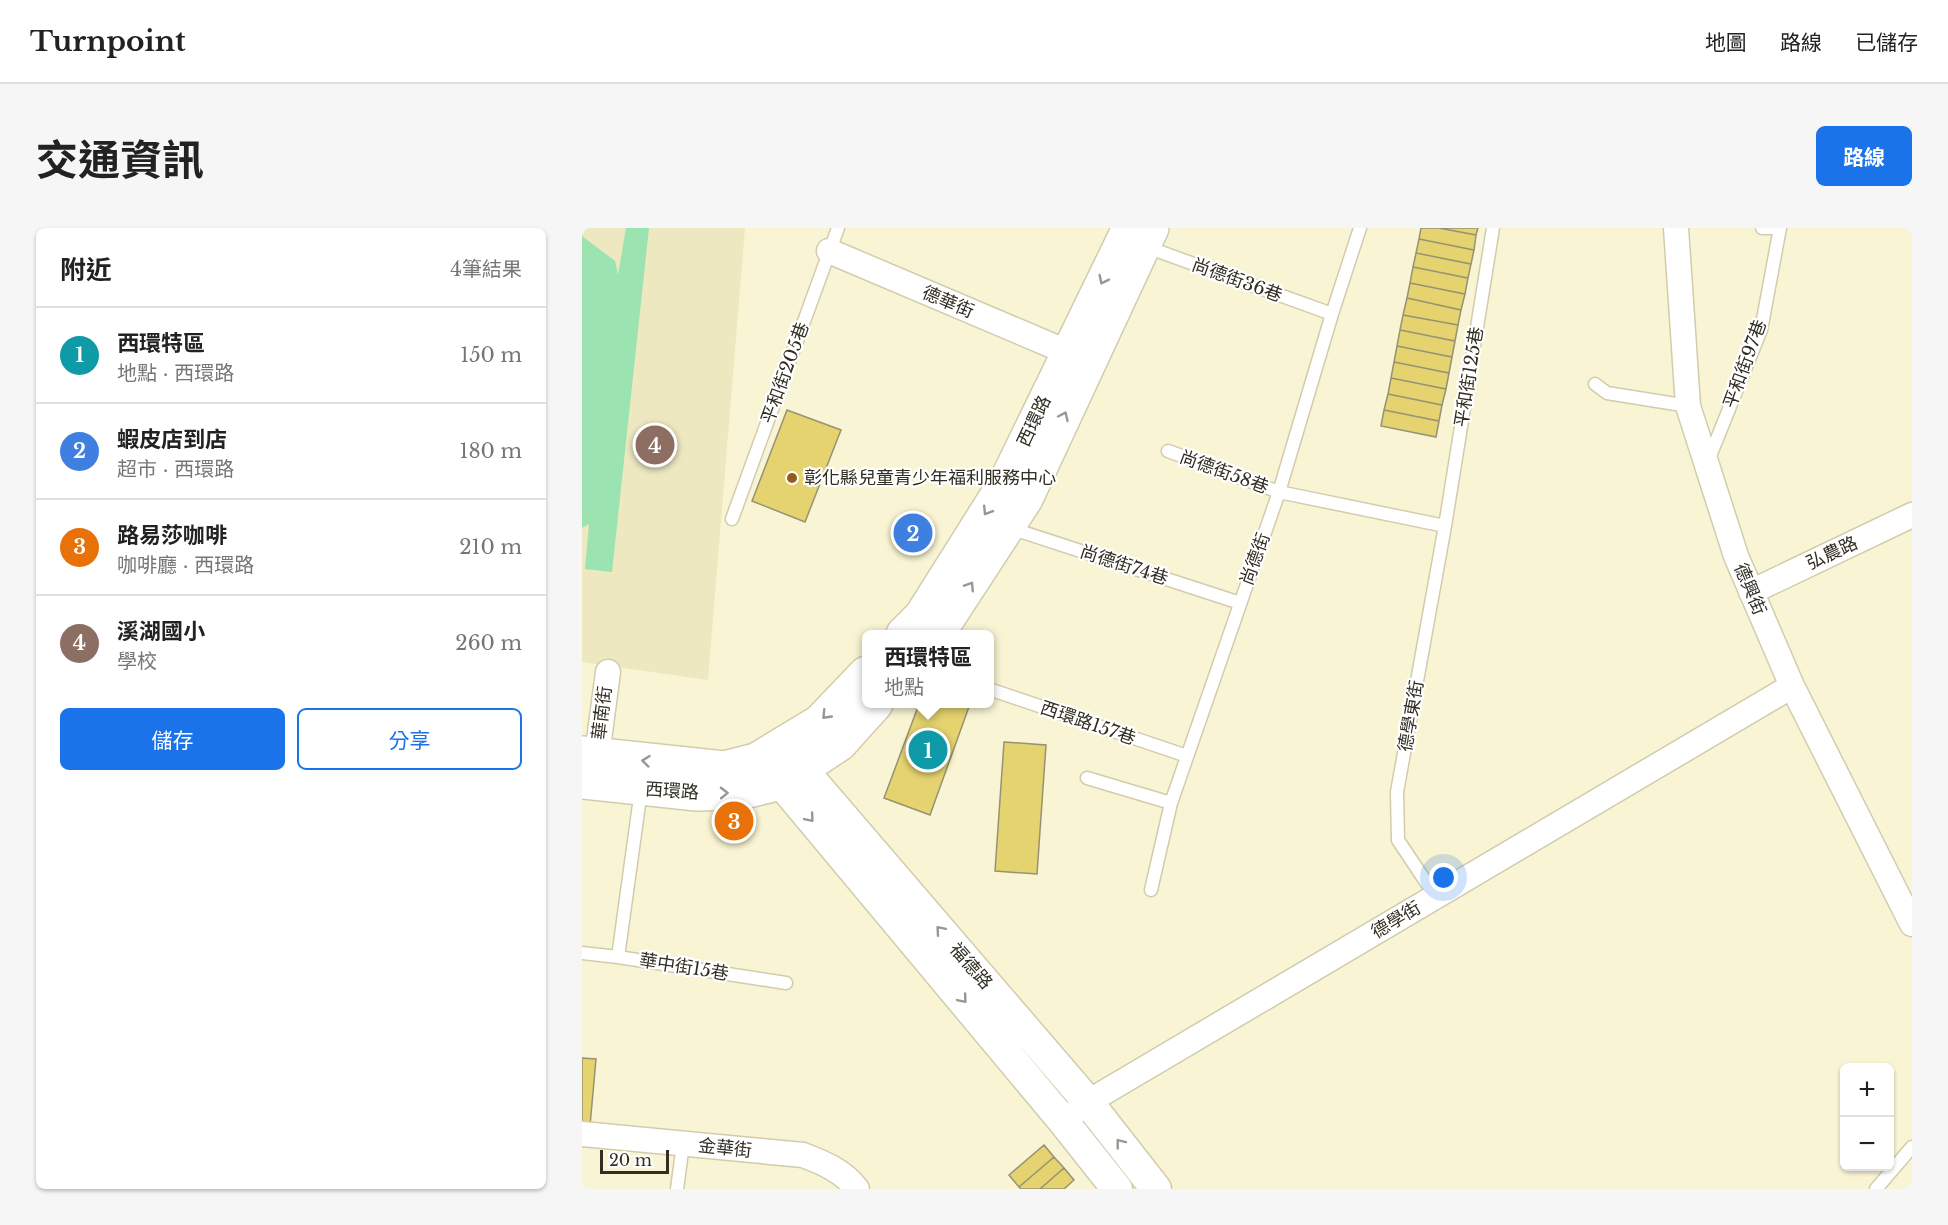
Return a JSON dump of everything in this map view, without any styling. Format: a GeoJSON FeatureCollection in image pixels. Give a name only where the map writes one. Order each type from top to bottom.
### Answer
{"type":"FeatureCollection","features":[{"type":"Feature","properties":{"kind":"main road","name":"西環路"},"geometry":{"type":"LineString","coordinates":[[907,630],[921,616],[1006,481],[1067,352],[1141,234]]}},
{"type":"Feature","properties":{"kind":"main road","name":"西環路"},"geometry":{"type":"LineString","coordinates":[[941,630],[1026,499],[1141,234]]}},
{"type":"Feature","properties":{"kind":"main road","name":"西環路"},"geometry":{"type":"LineString","coordinates":[[587,764],[724,768],[770,752],[819,722],[862,678]]}},
{"type":"Feature","properties":{"kind":"main road","name":"西環路"},"geometry":{"type":"LineString","coordinates":[[587,764],[641,789],[697,794],[740,793],[792,776],[840,744],[872,708]]}},
{"type":"Feature","properties":{"kind":"street","name":"德興街"},"geometry":{"type":"LineString","coordinates":[[1676,228],[1688,406],[1736,556],[1792,686],[1912,924]]}},
{"type":"Feature","properties":{"kind":"street","name":"德華街"},"geometry":{"type":"LineString","coordinates":[[829,251],[1067,352]]}},
{"type":"Feature","properties":{"kind":"street","name":"弘農路"},"geometry":{"type":"LineString","coordinates":[[1751,592],[1912,515]]}},
{"type":"Feature","properties":{"kind":"street","name":"華南街"},"geometry":{"type":"LineString","coordinates":[[587,764],[608,672]]}},
{"type":"Feature","properties":{"kind":"street","name":"德學街"},"geometry":{"type":"LineString","coordinates":[[1063,1121],[1088,1102],[1792,686]]}},
{"type":"Feature","properties":{"kind":"street","name":"福德路"},"geometry":{"type":"LineString","coordinates":[[770,752],[1088,1102],[1156,1189]]}},
{"type":"Feature","properties":{"kind":"street","name":"福德路"},"geometry":{"type":"LineString","coordinates":[[792,776],[1118,1189]]}},
{"type":"Feature","properties":{"kind":"street","name":"金華街"},"geometry":{"type":"LineString","coordinates":[[582,1134],[803,1155],[826,1164],[849,1179],[857,1189]]}},
{"type":"Feature","properties":{"kind":"lane","name":"平和街205巷"},"geometry":{"type":"LineString","coordinates":[[732,519],[838,228]]}},
{"type":"Feature","properties":{"kind":"lane","name":"尚德街"},"geometry":{"type":"LineString","coordinates":[[1151,890],[1171,803],[1279,492],[1360,228]]}},
{"type":"Feature","properties":{"kind":"lane","name":"平和街125巷"},"geometry":{"type":"LineString","coordinates":[[1446,526],[1493,228]]}},
{"type":"Feature","properties":{"kind":"lane"},"geometry":{"type":"LineString","coordinates":[[1762,228],[1780,228]]}},
{"type":"Feature","properties":{"kind":"lane","name":"平和街97巷"},"geometry":{"type":"LineString","coordinates":[[1707,462],[1761,330],[1780,228]]}},
{"type":"Feature","properties":{"kind":"lane","name":"尚德街36巷"},"geometry":{"type":"LineString","coordinates":[[1141,234],[1332,314]]}},
{"type":"Feature","properties":{"kind":"lane"},"geometry":{"type":"LineString","coordinates":[[1595,384],[1607,393],[1688,406]]}},
{"type":"Feature","properties":{"kind":"lane","name":"尚德街58巷"},"geometry":{"type":"LineString","coordinates":[[1168,451],[1279,492],[1446,526]]}},
{"type":"Feature","properties":{"kind":"lane","name":"德學東街"},"geometry":{"type":"LineString","coordinates":[[1436,897],[1398,840],[1397,792],[1446,526]]}},
{"type":"Feature","properties":{"kind":"lane","name":"尚德街74巷"},"geometry":{"type":"LineString","coordinates":[[1008,528],[1240,603]]}},
{"type":"Feature","properties":{"kind":"lane","name":"西環路157巷"},"geometry":{"type":"LineString","coordinates":[[994,690],[1187,756]]}},
{"type":"Feature","properties":{"kind":"lane"},"geometry":{"type":"LineString","coordinates":[[1086,778],[1171,803]]}},
{"type":"Feature","properties":{"kind":"lane"},"geometry":{"type":"LineString","coordinates":[[618,957],[641,789]]}},
{"type":"Feature","properties":{"kind":"lane","name":"華中街15巷"},"geometry":{"type":"LineString","coordinates":[[582,953],[786,983]]}},
{"type":"Feature","properties":{"kind":"lane"},"geometry":{"type":"LineString","coordinates":[[677,1189],[683,1144]]}},
{"type":"Feature","properties":{"kind":"lane"},"geometry":{"type":"LineString","coordinates":[[1876,1189],[1912,1147]]}},
{"type":"Feature","properties":{"kind":"shaded area"},"geometry":{"type":"Polygon","coordinates":[[[582,228],[745,228],[708,680],[582,662],[582,228]]]}},
{"type":"Feature","properties":{"kind":"green space"},"geometry":{"type":"Polygon","coordinates":[[[626,228],[649,228],[612,572],[585,569],[589,524],[582,528],[582,236],[615,261],[618,275],[626,228]]]}},
{"type":"Feature","properties":{"kind":"building"},"geometry":{"type":"Polygon","coordinates":[[[1421,228],[1439,228],[1476,235],[1474,250],[1419,239],[1421,228]]]}},
{"type":"Feature","properties":{"kind":"building"},"geometry":{"type":"Polygon","coordinates":[[[1439,228],[1478,228],[1476,235],[1439,228]]]}},
{"type":"Feature","properties":{"kind":"building"},"geometry":{"type":"Polygon","coordinates":[[[1419,239],[1474,250],[1471,264],[1416,253],[1419,239]]]}},
{"type":"Feature","properties":{"kind":"building"},"geometry":{"type":"Polygon","coordinates":[[[1416,253],[1471,264],[1468,278],[1413,267],[1416,253]]]}},
{"type":"Feature","properties":{"kind":"building"},"geometry":{"type":"Polygon","coordinates":[[[1413,267],[1468,278],[1465,294],[1410,283],[1413,267]]]}},
{"type":"Feature","properties":{"kind":"building"},"geometry":{"type":"Polygon","coordinates":[[[1410,283],[1465,294],[1461,310],[1407,298],[1410,283]]]}},
{"type":"Feature","properties":{"kind":"building"},"geometry":{"type":"Polygon","coordinates":[[[1407,298],[1461,310],[1458,325],[1403,315],[1407,298]]]}},
{"type":"Feature","properties":{"kind":"building"},"geometry":{"type":"Polygon","coordinates":[[[1403,315],[1458,325],[1455,341],[1400,330],[1403,315]]]}},
{"type":"Feature","properties":{"kind":"building"},"geometry":{"type":"Polygon","coordinates":[[[1400,330],[1455,341],[1452,357],[1397,346],[1400,330]]]}},
{"type":"Feature","properties":{"kind":"building"},"geometry":{"type":"Polygon","coordinates":[[[1397,346],[1452,357],[1449,373],[1394,362],[1397,346]]]}},
{"type":"Feature","properties":{"kind":"building"},"geometry":{"type":"Polygon","coordinates":[[[1394,362],[1449,373],[1446,389],[1391,378],[1394,362]]]}},
{"type":"Feature","properties":{"kind":"building"},"geometry":{"type":"Polygon","coordinates":[[[1391,378],[1446,389],[1442,405],[1388,394],[1391,378]]]}},
{"type":"Feature","properties":{"kind":"building"},"geometry":{"type":"Polygon","coordinates":[[[1388,394],[1442,405],[1439,421],[1384,410],[1388,394]]]}},
{"type":"Feature","properties":{"kind":"building","name":"彰化縣兒童青少年福利服務中心"},"geometry":{"type":"Polygon","coordinates":[[[787,410],[841,430],[805,522],[752,501],[787,410]]]}},
{"type":"Feature","properties":{"kind":"building"},"geometry":{"type":"Polygon","coordinates":[[[1384,410],[1439,421],[1436,437],[1381,426],[1384,410]]]}},
{"type":"Feature","properties":{"kind":"building"},"geometry":{"type":"Polygon","coordinates":[[[918,708],[969,708],[930,815],[884,798],[918,708]]]}},
{"type":"Feature","properties":{"kind":"building"},"geometry":{"type":"Polygon","coordinates":[[[1004,742],[1046,745],[1037,874],[995,871],[1004,742]]]}},
{"type":"Feature","properties":{"kind":"building"},"geometry":{"type":"Polygon","coordinates":[[[582,1058],[596,1059],[590,1126],[582,1125],[582,1058]]]}},
{"type":"Feature","properties":{"kind":"building"},"geometry":{"type":"Polygon","coordinates":[[[1044,1145],[1054,1157],[1019,1187],[1009,1175],[1044,1145]]]}},
{"type":"Feature","properties":{"kind":"building"},"geometry":{"type":"Polygon","coordinates":[[[1054,1157],[1064,1168],[1040,1189],[1021,1189],[1019,1187],[1054,1157]]]}},
{"type":"Feature","properties":{"kind":"building"},"geometry":{"type":"Polygon","coordinates":[[[1064,1168],[1074,1180],[1064,1189],[1040,1189],[1064,1168]]]}},
{"type":"Feature","properties":{"kind":"place","name":"溪湖國小"},"geometry":{"type":"Point","coordinates":[655,445]}},
{"type":"Feature","properties":{"kind":"place","name":"彰化縣兒童青少年福利服務中心"},"geometry":{"type":"Point","coordinates":[792,478]}},
{"type":"Feature","properties":{"kind":"place","name":"蝦皮店到店"},"geometry":{"type":"Point","coordinates":[913,533]}},
{"type":"Feature","properties":{"kind":"place","name":"西環特區"},"geometry":{"type":"Point","coordinates":[928,750]}},
{"type":"Feature","properties":{"kind":"place","name":"路易莎咖啡"},"geometry":{"type":"Point","coordinates":[734,821]}}]}
